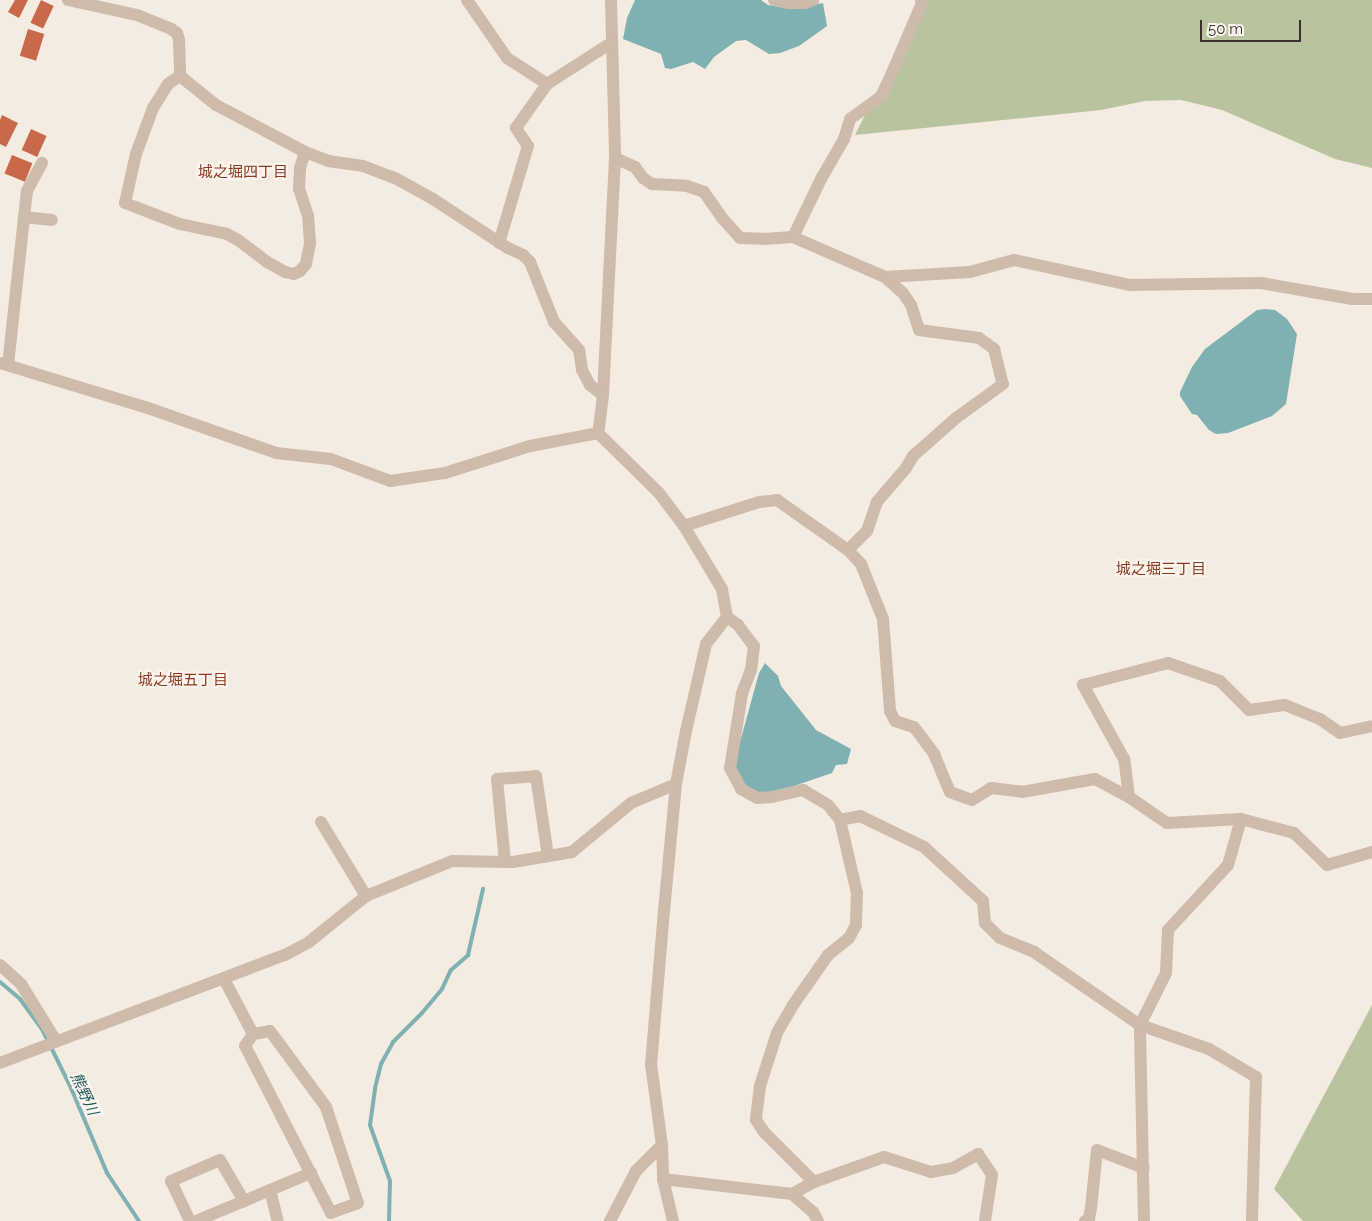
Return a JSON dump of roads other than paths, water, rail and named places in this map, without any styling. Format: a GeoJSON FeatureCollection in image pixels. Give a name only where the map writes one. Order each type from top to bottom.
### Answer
{"type":"FeatureCollection","features":[{"type":"Feature","properties":{"kind":"street"},"geometry":{"type":"LineString","coordinates":[[68,0],[137,15],[177,33],[179,40],[180,76]]}},
{"type":"Feature","properties":{"kind":"street"},"geometry":{"type":"LineString","coordinates":[[467,0],[507,58],[547,84]]}},
{"type":"Feature","properties":{"kind":"street"},"geometry":{"type":"LineString","coordinates":[[598,433],[603,395],[614,158],[612,6],[623,0]]}},
{"type":"Feature","properties":{"kind":"street"},"geometry":{"type":"LineString","coordinates":[[774,0],[805,3],[812,0]]}},
{"type":"Feature","properties":{"kind":"street"},"geometry":{"type":"LineString","coordinates":[[794,237],[821,179],[844,139],[850,119],[882,96],[922,3],[921,0]]}},
{"type":"Feature","properties":{"kind":"street"},"geometry":{"type":"LineString","coordinates":[[499,243],[528,146],[516,128],[547,84],[611,43]]}},
{"type":"Feature","properties":{"kind":"street"},"geometry":{"type":"LineString","coordinates":[[180,76],[227,112],[328,162],[363,166],[395,178],[433,199],[499,243],[523,255],[530,262],[554,322],[579,350],[582,370],[590,385],[603,395]]}},
{"type":"Feature","properties":{"kind":"street"},"geometry":{"type":"LineString","coordinates":[[180,76],[168,84],[153,108],[136,154],[125,203],[180,224],[227,234],[267,262],[285,272],[294,274],[300,271],[306,264],[310,244],[308,216],[300,189],[300,168],[305,152]]}},
{"type":"Feature","properties":{"kind":"street"},"geometry":{"type":"LineString","coordinates":[[614,158],[635,167],[643,178],[652,184],[687,186],[704,192],[723,220],[740,238],[794,237],[885,277],[903,293],[911,305],[919,330],[979,338],[990,344],[997,355],[1003,384],[956,418],[913,456],[906,468],[877,502],[867,532],[848,550]]}},
{"type":"Feature","properties":{"kind":"street"},"geometry":{"type":"LineString","coordinates":[[42,163],[27,191],[4,364],[145,407],[276,453],[331,459],[390,481],[445,473],[530,446],[598,433]]}},
{"type":"Feature","properties":{"kind":"street"},"geometry":{"type":"LineString","coordinates":[[24,217],[52,220]]}},
{"type":"Feature","properties":{"kind":"street"},"geometry":{"type":"LineString","coordinates":[[885,277],[970,272],[1014,260],[1130,285],[1261,284],[1353,299],[1372,299]]}},
{"type":"Feature","properties":{"kind":"street"},"geometry":{"type":"LineString","coordinates":[[598,433],[659,493],[684,526],[722,589],[727,617],[738,625],[754,646],[751,670],[742,694],[730,768],[741,789],[757,798],[772,797],[803,790],[828,805],[840,820],[857,893],[856,925],[849,938],[828,955],[777,1033],[760,1086],[756,1120],[764,1132],[814,1182]]}},
{"type":"Feature","properties":{"kind":"street"},"geometry":{"type":"LineString","coordinates":[[684,526],[759,502],[776,500],[848,550],[861,564],[883,620],[890,711],[895,721],[914,727],[934,754],[950,792],[972,800],[991,788],[1022,792],[1095,779],[1129,796],[1167,823],[1241,819],[1294,833],[1327,865],[1372,852]]}},
{"type":"Feature","properties":{"kind":"street"},"geometry":{"type":"LineString","coordinates":[[674,1221],[663,1179],[662,1145],[650,1064],[676,784],[706,644],[727,617]]}},
{"type":"Feature","properties":{"kind":"street"},"geometry":{"type":"LineString","coordinates":[[1129,796],[1124,759],[1084,685],[1168,664],[1220,681],[1248,710],[1285,705],[1320,719],[1340,733],[1372,726]]}},
{"type":"Feature","properties":{"kind":"street"},"geometry":{"type":"LineString","coordinates":[[505,862],[497,778],[536,776],[548,856]]}},
{"type":"Feature","properties":{"kind":"street"},"geometry":{"type":"LineString","coordinates":[[0,1063],[286,955],[309,942],[366,896],[452,861],[505,862],[572,852],[632,803],[676,784]]}},
{"type":"Feature","properties":{"kind":"street"},"geometry":{"type":"LineString","coordinates":[[840,820],[860,816],[924,847],[983,901],[985,923],[1000,938],[1034,952],[1140,1025],[1209,1049],[1256,1077],[1252,1221]]}},
{"type":"Feature","properties":{"kind":"street"},"geometry":{"type":"LineString","coordinates":[[1144,1221],[1140,1025],[1166,973],[1168,930],[1228,865],[1241,819]]}},
{"type":"Feature","properties":{"kind":"street"},"geometry":{"type":"LineString","coordinates":[[320,822],[366,896]]}},
{"type":"Feature","properties":{"kind":"street"},"geometry":{"type":"LineString","coordinates":[[0,965],[20,984],[56,1041]]}},
{"type":"Feature","properties":{"kind":"street"},"geometry":{"type":"LineString","coordinates":[[224,978],[253,1034]]}},
{"type":"Feature","properties":{"kind":"street"},"geometry":{"type":"LineString","coordinates":[[270,1031],[326,1107],[358,1203],[332,1213],[245,1046],[253,1034],[270,1031]]}},
{"type":"Feature","properties":{"kind":"street"},"geometry":{"type":"LineString","coordinates":[[610,1221],[636,1171],[662,1145]]}},
{"type":"Feature","properties":{"kind":"street"},"geometry":{"type":"LineString","coordinates":[[1085,1221],[1088,1219],[1091,1208],[1097,1150],[1144,1168]]}},
{"type":"Feature","properties":{"kind":"street"},"geometry":{"type":"LineString","coordinates":[[792,1194],[814,1182],[884,1157],[931,1172],[953,1168],[978,1154],[992,1175],[985,1221]]}},
{"type":"Feature","properties":{"kind":"street"},"geometry":{"type":"LineString","coordinates":[[190,1221],[171,1182],[220,1160],[244,1201]]}},
{"type":"Feature","properties":{"kind":"street"},"geometry":{"type":"LineString","coordinates":[[196,1221],[311,1174]]}},
{"type":"Feature","properties":{"kind":"street"},"geometry":{"type":"LineString","coordinates":[[663,1179],[792,1194],[813,1212],[818,1221]]}},
{"type":"Feature","properties":{"kind":"street"},"geometry":{"type":"LineString","coordinates":[[270,1190],[278,1221]]}},
{"type":"Feature","properties":{"kind":"water"},"geometry":{"type":"Polygon","coordinates":[[[635,0],[761,0],[768,5],[792,9],[823,3],[827,26],[799,46],[780,53],[769,54],[746,40],[736,41],[714,57],[705,69],[693,62],[671,69],[665,68],[661,54],[623,39],[627,18],[635,0]]]}},
{"type":"Feature","properties":{"kind":"water"},"geometry":{"type":"Polygon","coordinates":[[[1257,310],[1275,310],[1287,319],[1297,334],[1286,404],[1272,416],[1228,433],[1216,434],[1209,430],[1197,415],[1192,414],[1180,396],[1180,392],[1192,367],[1205,349],[1257,310]]]}},
{"type":"Feature","properties":{"kind":"water"},"geometry":{"type":"Polygon","coordinates":[[[765,663],[778,676],[781,686],[816,730],[851,749],[847,764],[836,765],[832,773],[791,787],[769,792],[755,792],[747,788],[734,764],[759,673],[765,663]]]}},
{"type":"Feature","properties":{"kind":"waterway"},"geometry":{"type":"LineString","coordinates":[[389,1221],[390,1181],[370,1125],[375,1088],[381,1064],[393,1042],[422,1013],[442,989],[451,970],[468,955],[483,889]]}},
{"type":"Feature","properties":{"kind":"waterway","name":"熊野川"},"geometry":{"type":"LineString","coordinates":[[0,982],[20,999],[42,1029],[71,1088],[107,1173],[139,1221]]}},
{"type":"Feature","properties":{"kind":"district","name":"城之堀四丁目"},"geometry":{"type":"Point","coordinates":[243,173]}},
{"type":"Feature","properties":{"kind":"district","name":"城之堀三丁目"},"geometry":{"type":"Point","coordinates":[1161,570]}},
{"type":"Feature","properties":{"kind":"district","name":"城之堀五丁目"},"geometry":{"type":"Point","coordinates":[183,681]}}]}
